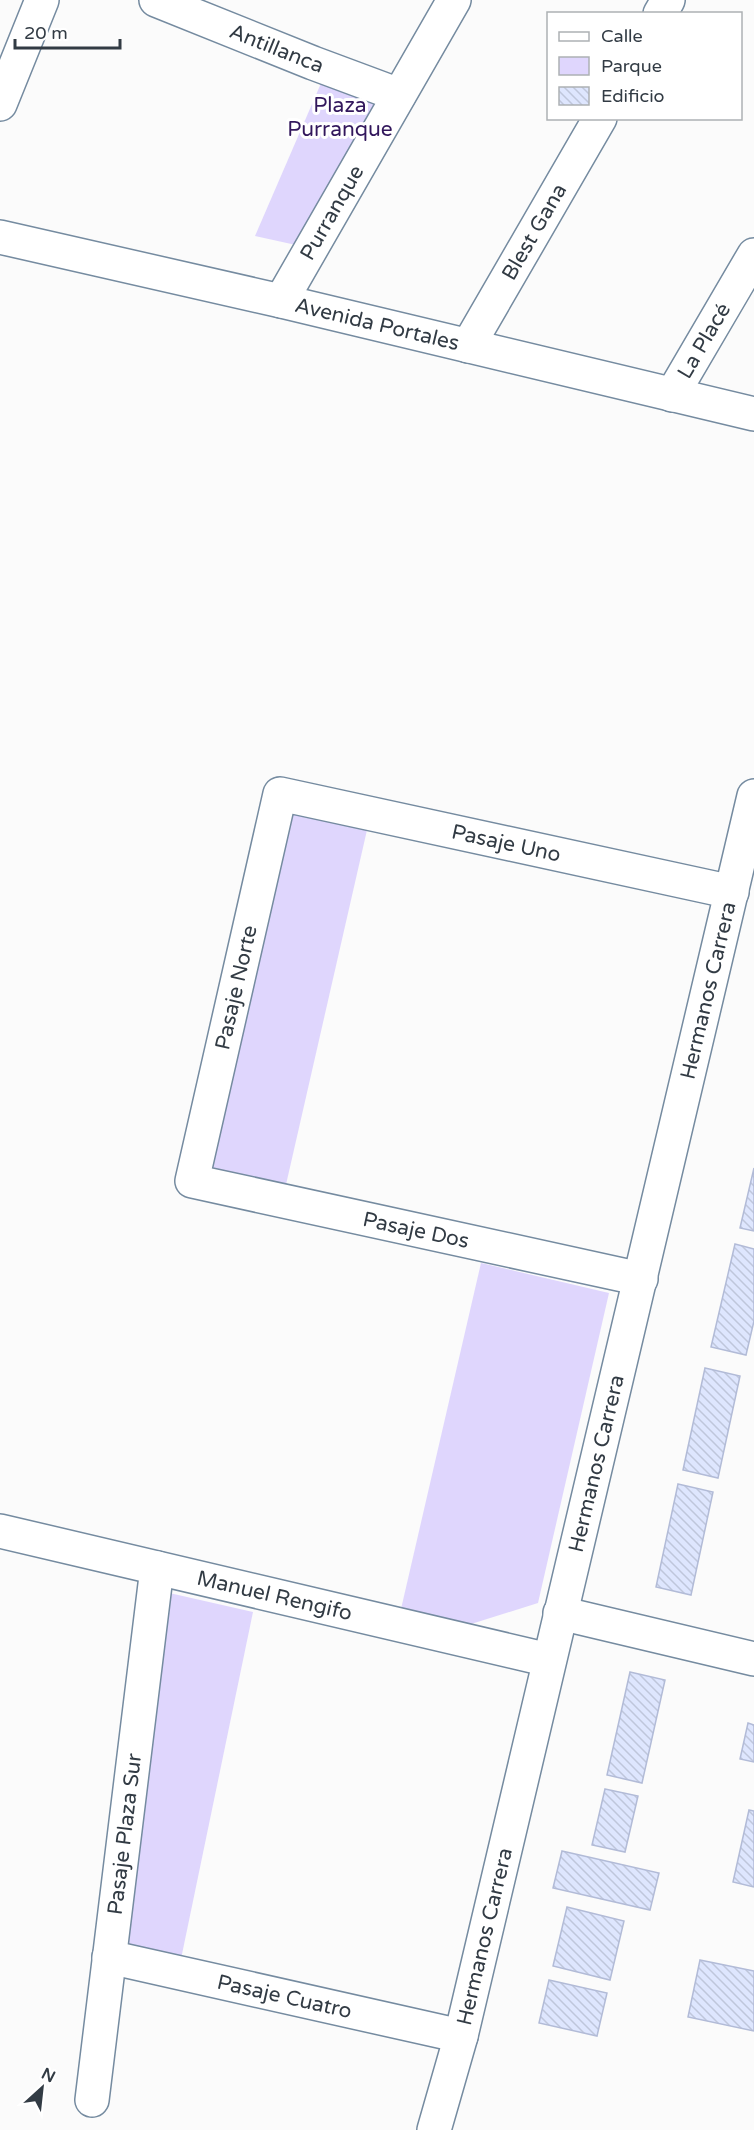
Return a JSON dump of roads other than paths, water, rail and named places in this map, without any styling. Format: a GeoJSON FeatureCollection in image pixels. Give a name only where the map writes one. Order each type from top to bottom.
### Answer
{"type":"FeatureCollection","features":[{"type":"Feature","properties":{"kind":"street"},"geometry":{"type":"LineString","coordinates":[[0,104],[42,0]]}},
{"type":"Feature","properties":{"kind":"street","name":"Antillanca"},"geometry":{"type":"LineString","coordinates":[[156,0],[399,95]]}},
{"type":"Feature","properties":{"kind":"street","name":"Purranque"},"geometry":{"type":"LineString","coordinates":[[281,301],[453,0]]}},
{"type":"Feature","properties":{"kind":"street","name":"Blest Gana"},"geometry":{"type":"LineString","coordinates":[[468,346],[599,120]]}},
{"type":"Feature","properties":{"kind":"street","name":"Avenida Portales"},"geometry":{"type":"LineString","coordinates":[[0,237],[281,301],[754,414]]}},
{"type":"Feature","properties":{"kind":"street","name":"La Placé"},"geometry":{"type":"LineString","coordinates":[[672,395],[754,255]]}},
{"type":"Feature","properties":{"kind":"street","name":"Pasaje Uno"},"geometry":{"type":"LineString","coordinates":[[280,794],[732,892]]}},
{"type":"Feature","properties":{"kind":"street","name":"Pasaje Norte"},"geometry":{"type":"LineString","coordinates":[[192,1181],[280,794]]}},
{"type":"Feature","properties":{"kind":"street","name":"Hermanos Carrera"},"geometry":{"type":"LineString","coordinates":[[434,2130],[461,2036],[754,796]]}},
{"type":"Feature","properties":{"kind":"street","name":"Pasaje Dos"},"geometry":{"type":"LineString","coordinates":[[192,1181],[641,1279]]}},
{"type":"Feature","properties":{"kind":"street","name":"Manuel Rengifo"},"geometry":{"type":"LineString","coordinates":[[0,1531],[549,1660]]}},
{"type":"Feature","properties":{"kind":"street","name":"Pasaje Plaza Sur"},"geometry":{"type":"LineString","coordinates":[[92,2100],[157,1568]]}},
{"type":"Feature","properties":{"kind":"street"},"geometry":{"type":"LineString","coordinates":[[560,1613],[754,1659]]}},
{"type":"Feature","properties":{"kind":"street","name":"Pasaje Cuatro"},"geometry":{"type":"LineString","coordinates":[[109,1957],[461,2036]]}},
{"type":"Feature","properties":{"kind":"park label","name":"Plaza Purranque"},"geometry":{"type":"Point","coordinates":[340,117]}}]}
